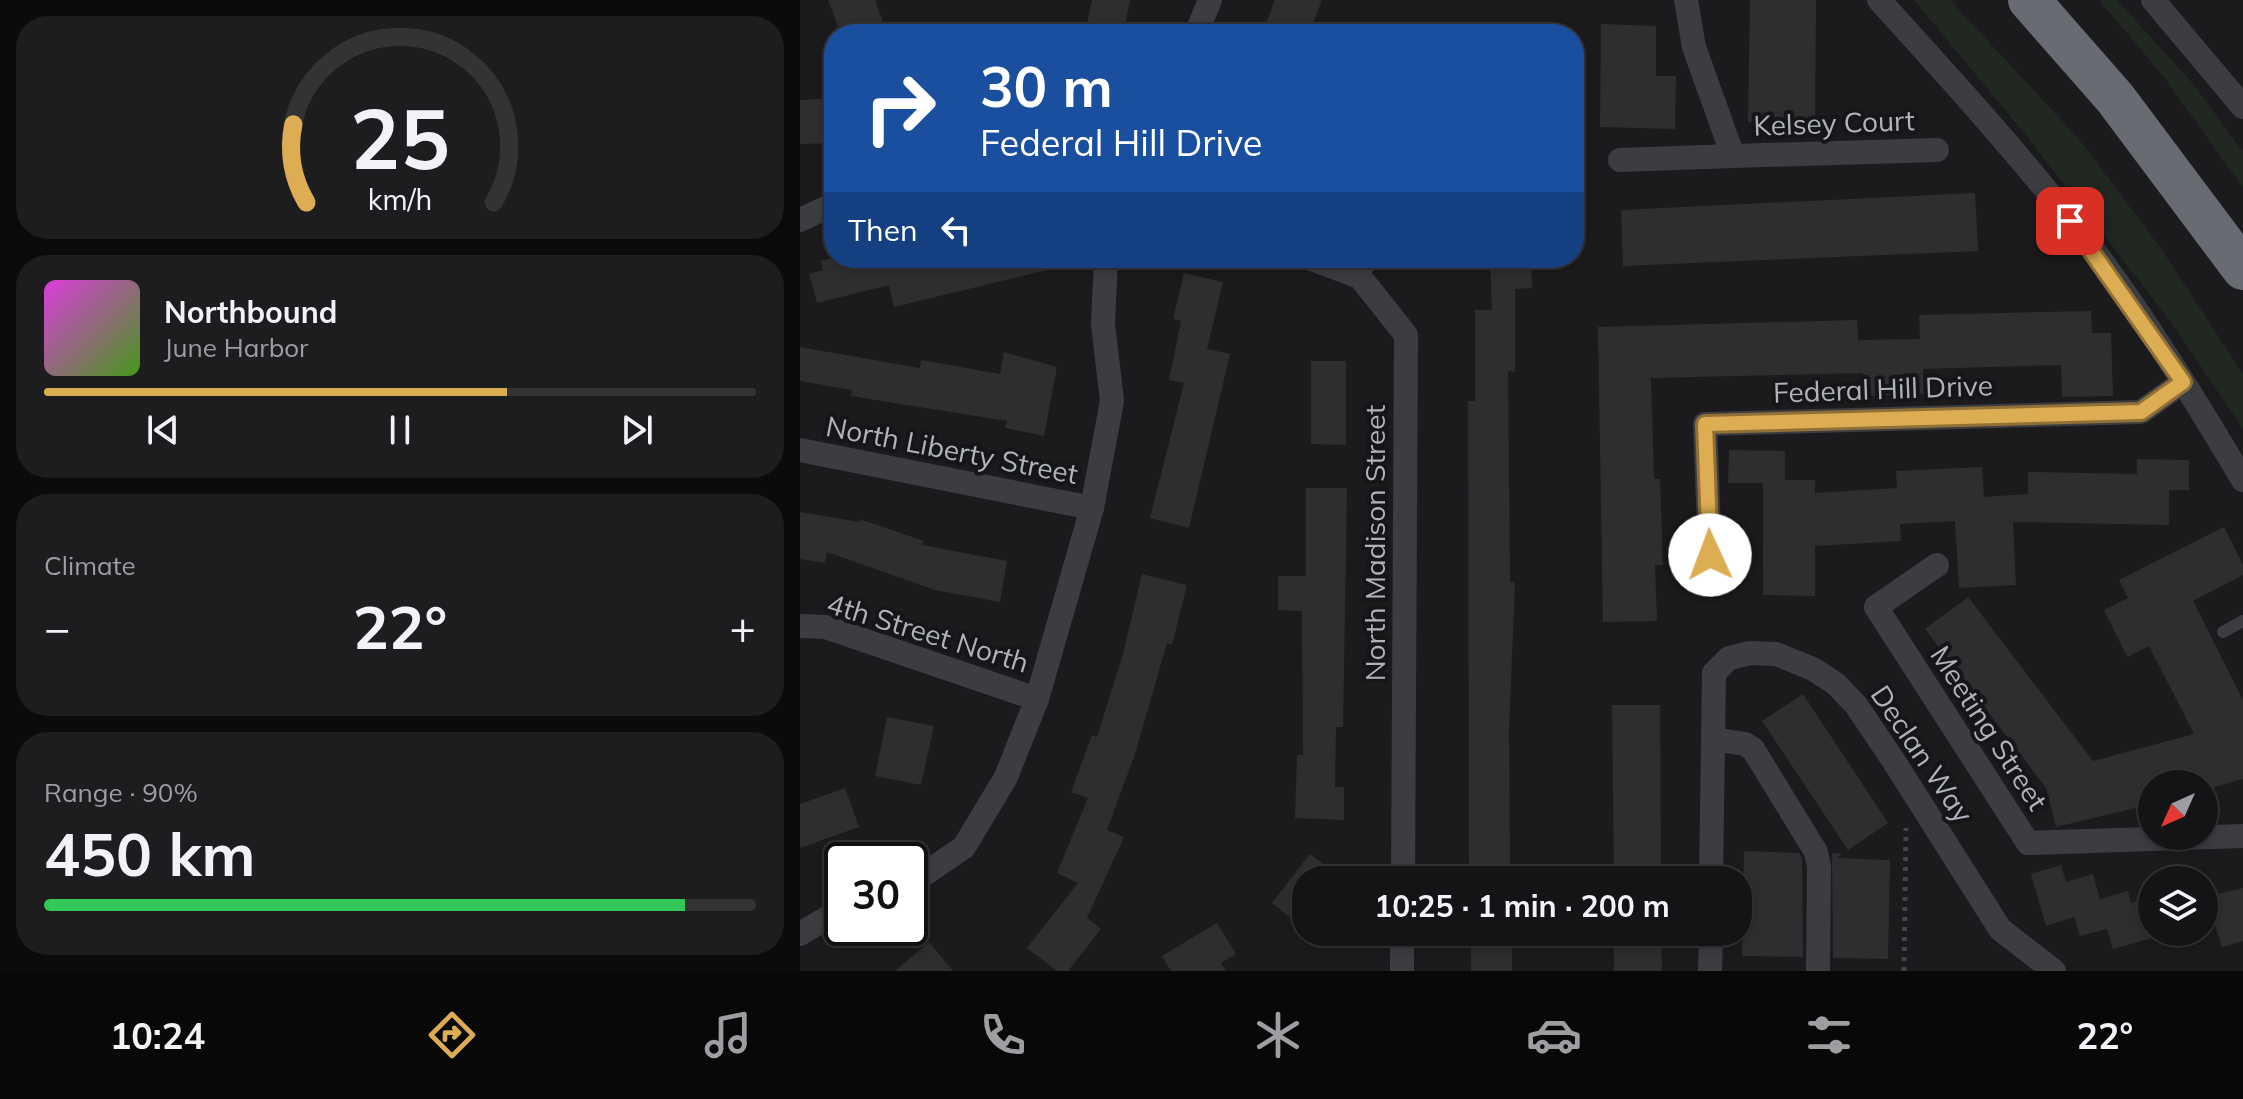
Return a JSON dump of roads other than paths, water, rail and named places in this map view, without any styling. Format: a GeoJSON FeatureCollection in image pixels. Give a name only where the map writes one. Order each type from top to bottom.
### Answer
{"type":"FeatureCollection","features":[{"type":"Feature","properties":{"kind":"highway"},"geometry":{"type":"LineString","coordinates":[[2029,0],[2115,98],[2243,269]]}},
{"type":"Feature","properties":{"kind":"street"},"geometry":{"type":"LineString","coordinates":[[1200,24],[1210,0]]}},
{"type":"Feature","properties":{"kind":"street","name":"Kelsey Court"},"geometry":{"type":"LineString","coordinates":[[1686,0],[1694,47],[1733,156]]}},
{"type":"Feature","properties":{"kind":"street"},"geometry":{"type":"LineString","coordinates":[[1879,0],[2027,166],[2088,243],[2183,382],[2243,480]]}},
{"type":"Feature","properties":{"kind":"street"},"geometry":{"type":"LineString","coordinates":[[2164,4],[2243,107]]}},
{"type":"Feature","properties":{"kind":"street","name":"Kelsey Court"},"geometry":{"type":"LineString","coordinates":[[1620,160],[1937,150]]}},
{"type":"Feature","properties":{"kind":"street"},"geometry":{"type":"LineString","coordinates":[[800,220],[824,209]]}},
{"type":"Feature","properties":{"kind":"street"},"geometry":{"type":"LineString","coordinates":[[928,872],[964,847],[1006,777],[1037,699],[1092,508],[1112,401],[1103,324],[1106,268]]}},
{"type":"Feature","properties":{"kind":"street"},"geometry":{"type":"LineString","coordinates":[[1336,268],[1360,277]]}},
{"type":"Feature","properties":{"kind":"street","name":"North Madison Street"},"geometry":{"type":"LineString","coordinates":[[1360,277],[1406,335],[1403,866]]}},
{"type":"Feature","properties":{"kind":"street","name":"Federal Hill Drive"},"geometry":{"type":"LineString","coordinates":[[1710,555],[1705,424],[2141,412],[2183,382]]}},
{"type":"Feature","properties":{"kind":"street","name":"North Liberty Street"},"geometry":{"type":"LineString","coordinates":[[800,450],[1092,508]]}},
{"type":"Feature","properties":{"kind":"street","name":"Meeting Street"},"geometry":{"type":"LineString","coordinates":[[1937,565],[1876,607],[2028,843],[2243,836]]}},
{"type":"Feature","properties":{"kind":"street","name":"4th Street North"},"geometry":{"type":"LineString","coordinates":[[800,626],[825,627],[1037,699]]}},
{"type":"Feature","properties":{"kind":"street","name":"Declan Way"},"geometry":{"type":"LineString","coordinates":[[1711,866],[1714,673],[1729,658],[1750,653],[1776,654],[1813,669],[1856,705],[2000,929],[2054,971]]}},
{"type":"Feature","properties":{"kind":"street"},"geometry":{"type":"LineString","coordinates":[[1713,739],[1745,744],[1753,749],[1816,852],[1819,866],[1818,971]]}},
{"type":"Feature","properties":{"kind":"street"},"geometry":{"type":"LineString","coordinates":[[800,934],[824,920]]}},
{"type":"Feature","properties":{"kind":"street"},"geometry":{"type":"LineString","coordinates":[[1402,946],[1402,971]]}},
{"type":"Feature","properties":{"kind":"street"},"geometry":{"type":"LineString","coordinates":[[1710,971],[1711,946]]}},
{"type":"Feature","properties":{"kind":"lane"},"geometry":{"type":"LineString","coordinates":[[1360,277],[1368,268]]}},
{"type":"Feature","properties":{"kind":"lane"},"geometry":{"type":"LineString","coordinates":[[2223,632],[2243,621]]}}]}
